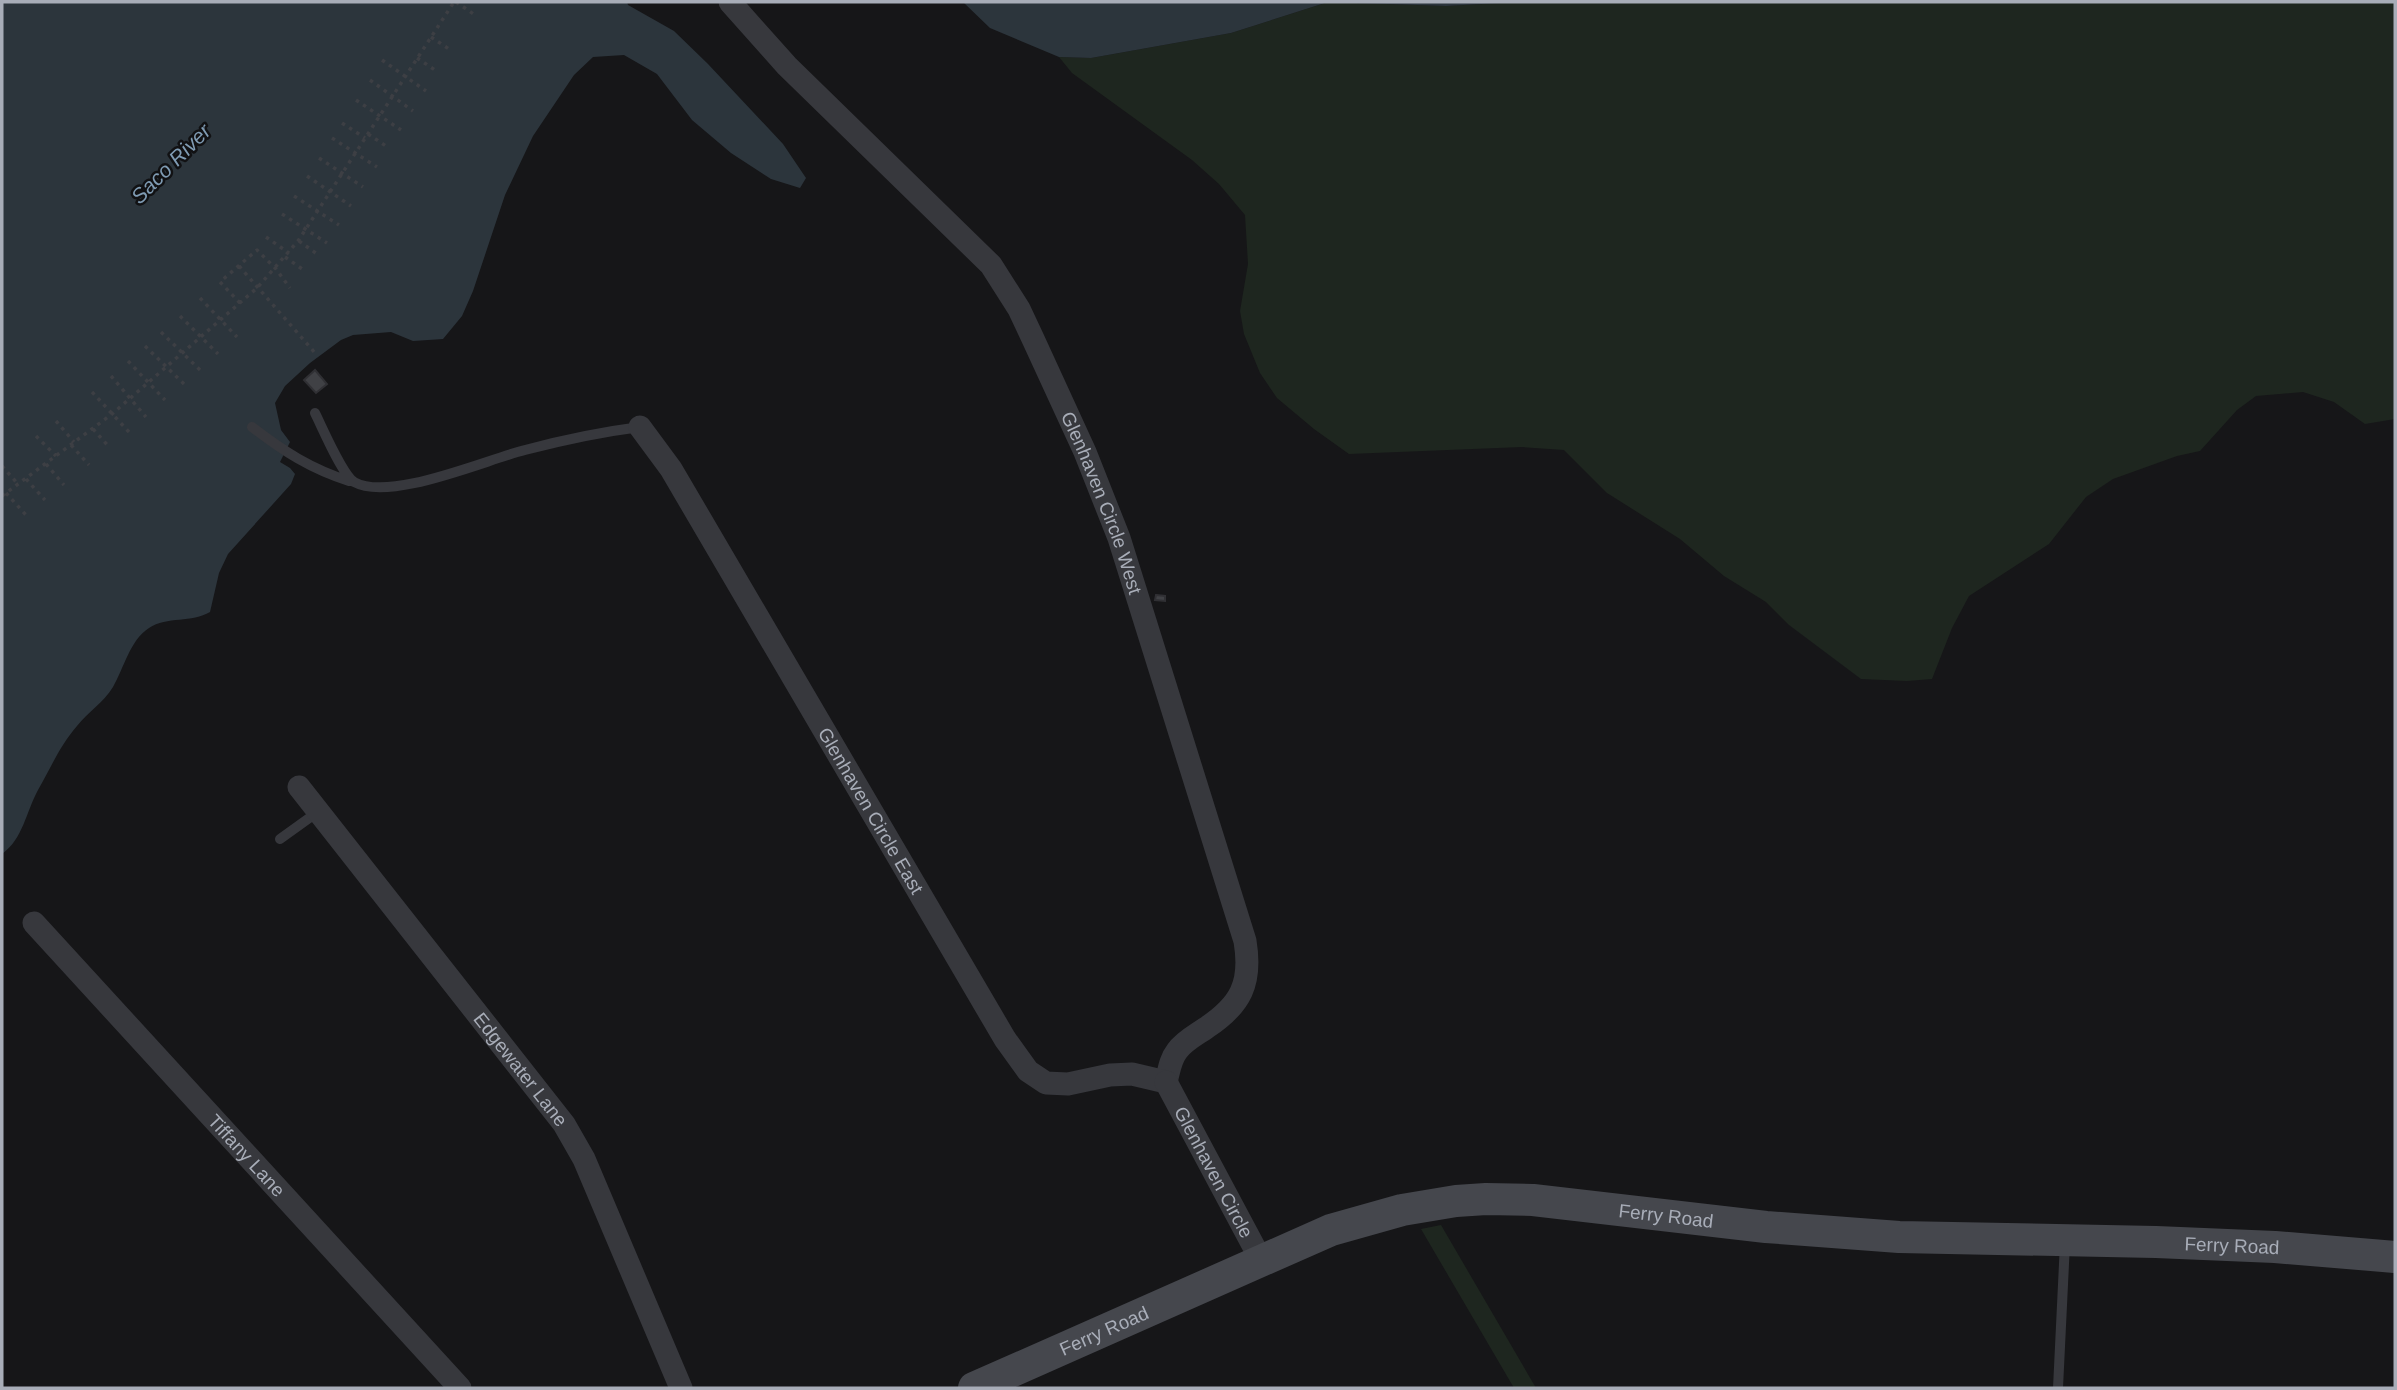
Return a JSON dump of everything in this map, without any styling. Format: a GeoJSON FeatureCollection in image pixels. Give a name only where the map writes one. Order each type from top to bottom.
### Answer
{"type":"FeatureCollection","features":[{"type":"Feature","properties":{"kind":"main road","name":"Ferry Road"},"geometry":{"type":"LineString","coordinates":[[974,1388],[1331,1230],[1377,1216],[1456,1201],[1533,1200],[1766,1227],[1899,1237],[2239,1245],[2395,1256]]}},
{"type":"Feature","properties":{"kind":"street","name":"Glenhaven Circle West"},"geometry":{"type":"LineString","coordinates":[[730,2],[803,83],[991,265],[1029,330],[1104,496],[1124,551],[1248,958],[1248,971],[1240,995],[1222,1017],[1176,1051],[1166,1082]]}},
{"type":"Feature","properties":{"kind":"street","name":"Glenhaven Circle East"},"geometry":{"type":"LineString","coordinates":[[640,427],[671,469],[1021,1064],[1035,1077],[1055,1084],[1132,1073],[1166,1082]]}},
{"type":"Feature","properties":{"kind":"street","name":"Edgewater Lane"},"geometry":{"type":"LineString","coordinates":[[299,787],[564,1124],[584,1159],[681,1388]]}},
{"type":"Feature","properties":{"kind":"street","name":"Tiffany Lane"},"geometry":{"type":"LineString","coordinates":[[34,923],[460,1388]]}},
{"type":"Feature","properties":{"kind":"street","name":"Glenhaven Circle"},"geometry":{"type":"LineString","coordinates":[[1166,1082],[1261,1260]]}},
{"type":"Feature","properties":{"kind":"lane"},"geometry":{"type":"LineString","coordinates":[[315,413],[345,475],[355,482]]}},
{"type":"Feature","properties":{"kind":"lane"},"geometry":{"type":"LineString","coordinates":[[252,427],[285,453],[310,467],[355,482],[384,487],[409,484],[524,450],[640,427]]}},
{"type":"Feature","properties":{"kind":"lane"},"geometry":{"type":"LineString","coordinates":[[280,839],[318,811]]}},
{"type":"Feature","properties":{"kind":"lane"},"geometry":{"type":"LineString","coordinates":[[2058,1388],[2065,1240]]}},
{"type":"Feature","properties":{"kind":"path"},"geometry":{"type":"LineString","coordinates":[[26,515],[4,495],[112,414],[276,269],[306,229],[455,2],[475,15]]}},
{"type":"Feature","properties":{"kind":"path"},"geometry":{"type":"LineString","coordinates":[[431,37],[452,51]]}},
{"type":"Feature","properties":{"kind":"path"},"geometry":{"type":"LineString","coordinates":[[417,58],[438,72]]}},
{"type":"Feature","properties":{"kind":"path"},"geometry":{"type":"LineString","coordinates":[[382,61],[426,91]]}},
{"type":"Feature","properties":{"kind":"path"},"geometry":{"type":"LineString","coordinates":[[370,80],[413,111]]}},
{"type":"Feature","properties":{"kind":"path"},"geometry":{"type":"LineString","coordinates":[[356,100],[401,130]]}},
{"type":"Feature","properties":{"kind":"path"},"geometry":{"type":"LineString","coordinates":[[342,123],[389,148]]}},
{"type":"Feature","properties":{"kind":"path"},"geometry":{"type":"LineString","coordinates":[[332,138],[377,167]]}},
{"type":"Feature","properties":{"kind":"path"},"geometry":{"type":"LineString","coordinates":[[319,158],[363,187]]}},
{"type":"Feature","properties":{"kind":"path"},"geometry":{"type":"LineString","coordinates":[[307,176],[351,206]]}},
{"type":"Feature","properties":{"kind":"path"},"geometry":{"type":"LineString","coordinates":[[294,196],[339,225]]}},
{"type":"Feature","properties":{"kind":"path"},"geometry":{"type":"LineString","coordinates":[[282,214],[327,243]]}},
{"type":"Feature","properties":{"kind":"path"},"geometry":{"type":"LineString","coordinates":[[266,237],[305,271]]}},
{"type":"Feature","properties":{"kind":"path"},"geometry":{"type":"LineString","coordinates":[[298,240],[317,254]]}},
{"type":"Feature","properties":{"kind":"path"},"geometry":{"type":"LineString","coordinates":[[240,303],[220,282],[257,250],[290,288]]}},
{"type":"Feature","properties":{"kind":"path"},"geometry":{"type":"LineString","coordinates":[[238,266],[316,354]]}},
{"type":"Feature","properties":{"kind":"path"},"geometry":{"type":"LineString","coordinates":[[200,299],[237,337]]}},
{"type":"Feature","properties":{"kind":"path"},"geometry":{"type":"LineString","coordinates":[[180,316],[218,354]]}},
{"type":"Feature","properties":{"kind":"path"},"geometry":{"type":"LineString","coordinates":[[161,332],[200,370]]}},
{"type":"Feature","properties":{"kind":"path"},"geometry":{"type":"LineString","coordinates":[[145,346],[184,384]]}},
{"type":"Feature","properties":{"kind":"path"},"geometry":{"type":"LineString","coordinates":[[128,361],[165,400]]}},
{"type":"Feature","properties":{"kind":"path"},"geometry":{"type":"LineString","coordinates":[[111,376],[146,417]]}},
{"type":"Feature","properties":{"kind":"path"},"geometry":{"type":"LineString","coordinates":[[92,392],[129,432]]}},
{"type":"Feature","properties":{"kind":"path"},"geometry":{"type":"LineString","coordinates":[[56,421],[89,465]]}},
{"type":"Feature","properties":{"kind":"path"},"geometry":{"type":"LineString","coordinates":[[92,429],[110,448]]}},
{"type":"Feature","properties":{"kind":"path"},"geometry":{"type":"LineString","coordinates":[[36,436],[55,456]]}},
{"type":"Feature","properties":{"kind":"path"},"geometry":{"type":"LineString","coordinates":[[46,464],[64,485]]}},
{"type":"Feature","properties":{"kind":"path"},"geometry":{"type":"LineString","coordinates":[[2,466],[18,484]]}},
{"type":"Feature","properties":{"kind":"path"},"geometry":{"type":"LineString","coordinates":[[26,479],[45,500]]}},
{"type":"Feature","properties":{"kind":"shaded area"},"geometry":{"type":"Polygon","coordinates":[[[1328,2],[1446,6],[1518,2],[2395,2],[2395,419],[2365,424],[2334,402],[2303,392],[2256,396],[2237,410],[2200,451],[2177,456],[2113,479],[2086,497],[2049,544],[1969,596],[1952,628],[1932,679],[1861,679],[1789,625],[1766,602],[1724,576],[1680,539],[1607,493],[1564,450],[1522,447],[1349,454],[1277,398],[1260,373],[1244,334],[1240,311],[1248,264],[1245,215],[1219,184],[1192,160],[1072,73],[1059,57],[1091,58],[1231,33],[1328,2]]]}},
{"type":"Feature","properties":{"kind":"shaded area"},"geometry":{"type":"Polygon","coordinates":[[[1441,1225],[1536,1388],[1514,1388],[1421,1229],[1441,1225]]]}},
{"type":"Feature","properties":{"kind":"water","name":"Saco River"},"geometry":{"type":"Polygon","coordinates":[[[2,2],[627,2],[674,31],[708,64],[783,144],[806,178],[800,188],[771,179],[731,153],[692,120],[657,74],[624,55],[593,57],[574,75],[533,136],[505,195],[462,316],[443,339],[413,341],[391,332],[353,335],[341,340],[310,363],[285,386],[275,403],[281,430],[290,442],[280,462],[295,474],[291,484],[228,554],[219,573],[210,612],[156,624],[142,633],[109,693],[71,733],[38,790],[15,841],[2,854],[2,2]]]}},
{"type":"Feature","properties":{"kind":"water"},"geometry":{"type":"Polygon","coordinates":[[[963,2],[1328,2],[1231,33],[1091,58],[1059,57],[990,28],[963,2]]]}},
{"type":"Feature","properties":{"kind":"water"},"geometry":{"type":"Polygon","coordinates":[[[1328,2],[1518,2],[1446,6],[1328,2]]]}},
{"type":"Feature","properties":{"kind":"building"},"geometry":{"type":"Polygon","coordinates":[[[315,370],[327,384],[316,393],[304,380],[315,370]]]}},
{"type":"Feature","properties":{"kind":"building"},"geometry":{"type":"Polygon","coordinates":[[[1156,595],[1165,596],[1165,601],[1155,600],[1156,595]]]}}]}
